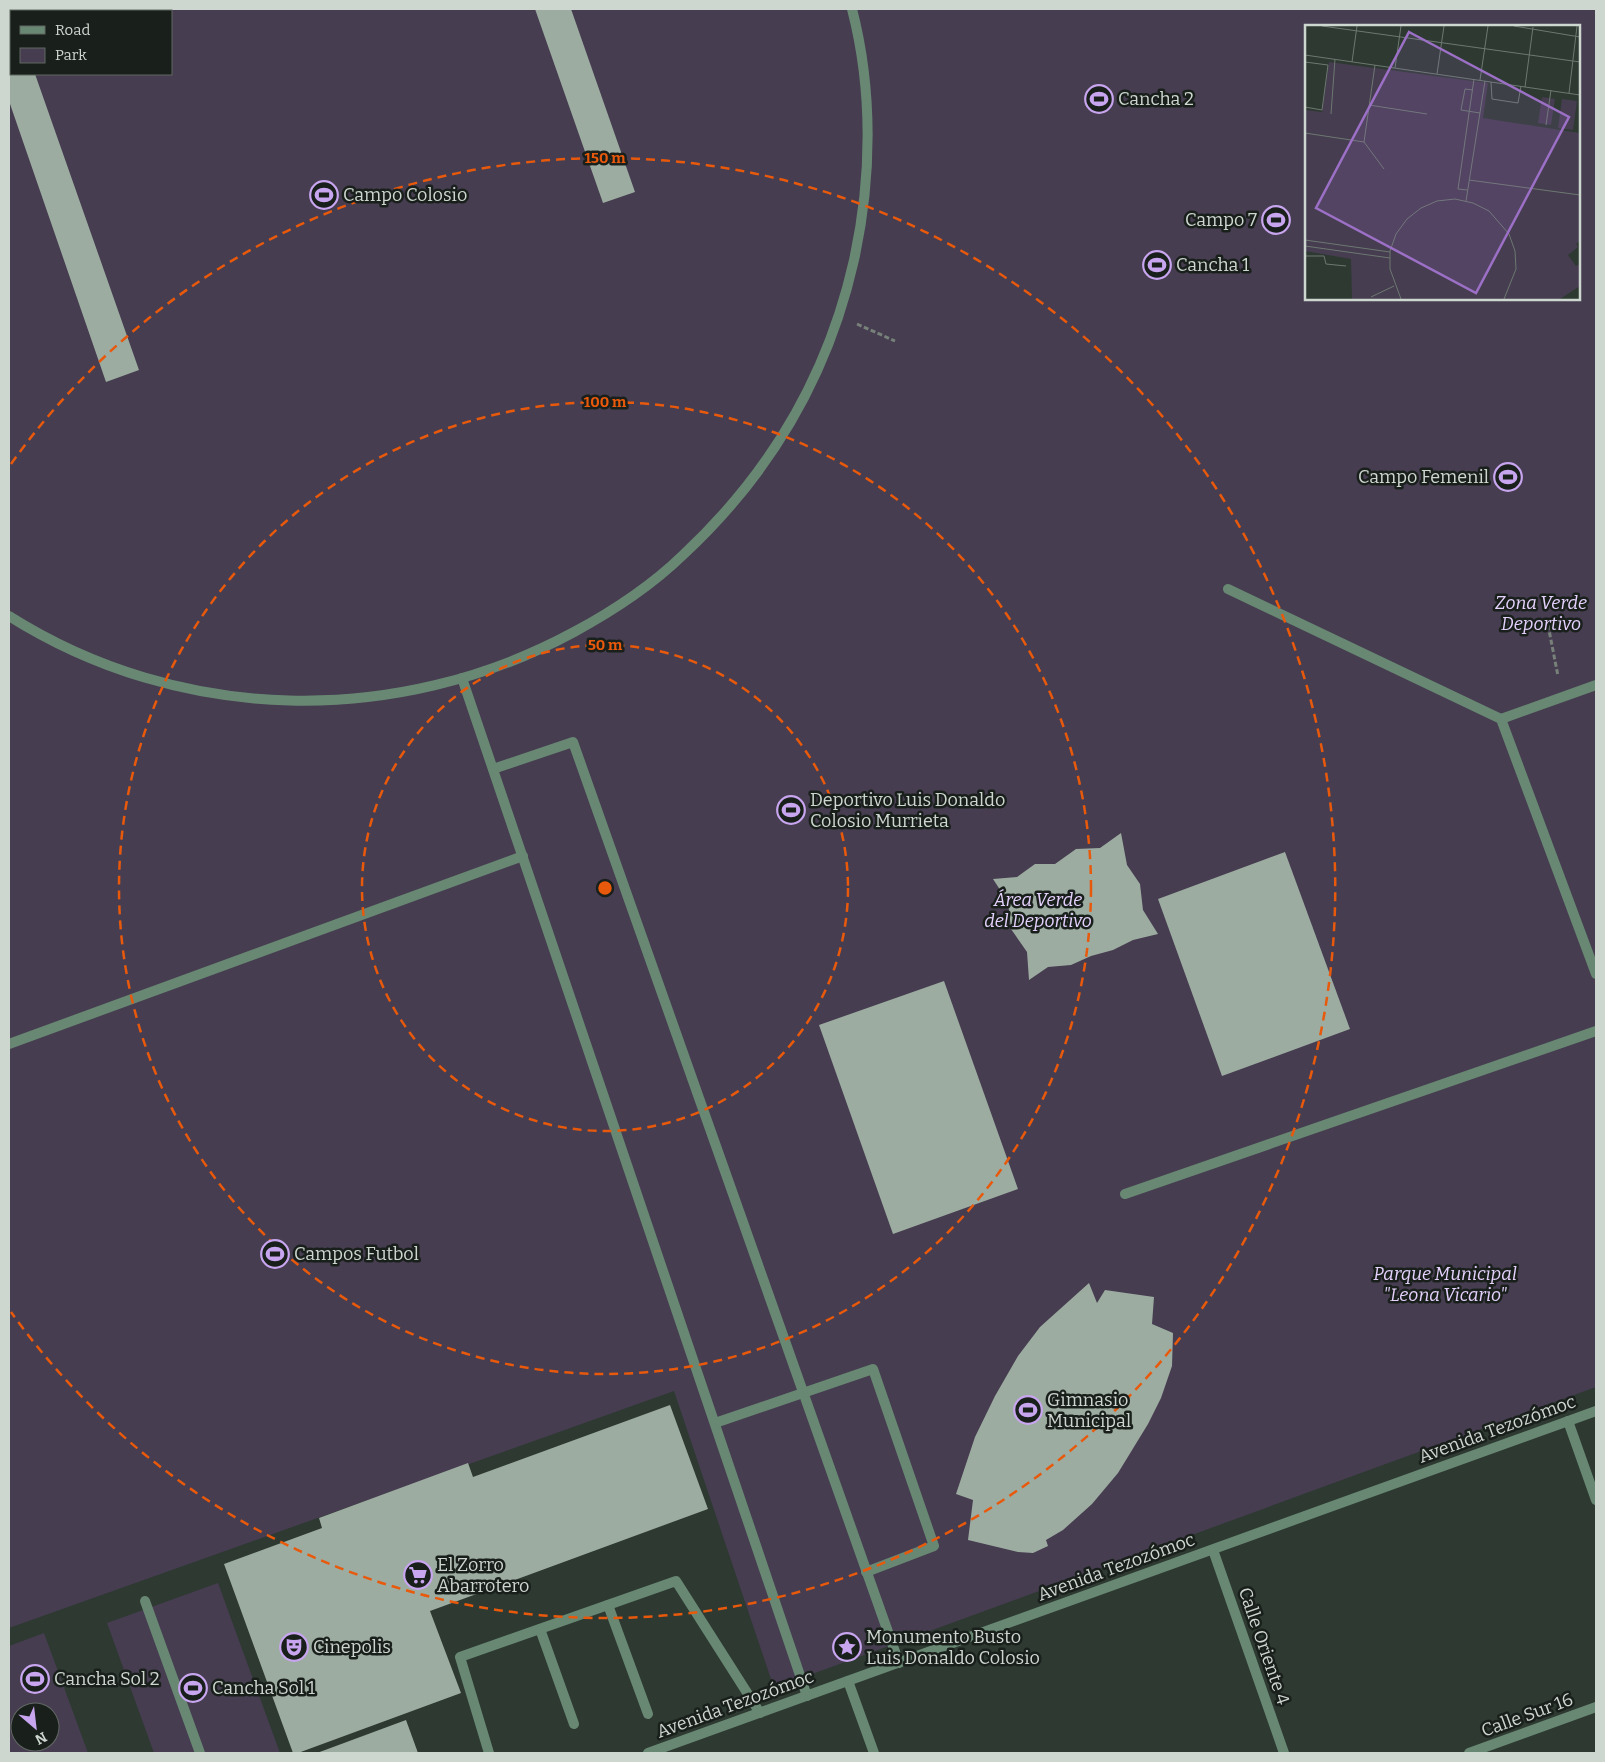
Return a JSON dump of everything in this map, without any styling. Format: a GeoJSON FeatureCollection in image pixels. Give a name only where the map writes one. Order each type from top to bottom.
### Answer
{"type":"FeatureCollection","features":[{"type":"Feature","properties":{"kind":"street"},"geometry":{"type":"LineString","coordinates":[[9,616],[80,654],[130,674],[181,688],[234,697],[288,701],[342,700],[395,694],[499,667],[540,650],[595,621],[640,591],[681,558],[719,520],[754,479],[810,389],[831,340],[847,289],[859,237],[866,185],[868,132],[864,78],[852,9]]}},
{"type":"Feature","properties":{"kind":"street"},"geometry":{"type":"LineString","coordinates":[[1228,589],[1501,719],[1596,974]]}},
{"type":"Feature","properties":{"kind":"street"},"geometry":{"type":"LineString","coordinates":[[462,678],[807,1696]]}},
{"type":"Feature","properties":{"kind":"street"},"geometry":{"type":"LineString","coordinates":[[1501,719],[1596,685]]}},
{"type":"Feature","properties":{"kind":"street"},"geometry":{"type":"LineString","coordinates":[[493,769],[573,742],[899,1663]]}},
{"type":"Feature","properties":{"kind":"street"},"geometry":{"type":"LineString","coordinates":[[9,1044],[523,856]]}},
{"type":"Feature","properties":{"kind":"street"},"geometry":{"type":"LineString","coordinates":[[1125,1194],[1596,1031]]}},
{"type":"Feature","properties":{"kind":"street"},"geometry":{"type":"LineString","coordinates":[[715,1423],[874,1369],[934,1546],[866,1572]]}},
{"type":"Feature","properties":{"kind":"street","name":"Avenida Tezozómoc"},"geometry":{"type":"LineString","coordinates":[[648,1753],[1596,1411]]}},
{"type":"Feature","properties":{"kind":"street"},"geometry":{"type":"LineString","coordinates":[[1568,1421],[1596,1500]]}},
{"type":"Feature","properties":{"kind":"street","name":"Calle Oriente 4"},"geometry":{"type":"LineString","coordinates":[[1213,1550],[1284,1753]]}},
{"type":"Feature","properties":{"kind":"street"},"geometry":{"type":"LineString","coordinates":[[489,1753],[460,1657],[676,1582],[760,1713]]}},
{"type":"Feature","properties":{"kind":"street"},"geometry":{"type":"LineString","coordinates":[[145,1602],[200,1753]]}},
{"type":"Feature","properties":{"kind":"street"},"geometry":{"type":"LineString","coordinates":[[608,1605],[648,1714]]}},
{"type":"Feature","properties":{"kind":"street"},"geometry":{"type":"LineString","coordinates":[[540,1629],[574,1724]]}},
{"type":"Feature","properties":{"kind":"street"},"geometry":{"type":"LineString","coordinates":[[848,1681],[874,1753]]}},
{"type":"Feature","properties":{"kind":"street","name":"Calle Sur 16"},"geometry":{"type":"LineString","coordinates":[[1469,1753],[1596,1707]]}},
{"type":"Feature","properties":{"kind":"path"},"geometry":{"type":"LineString","coordinates":[[839,316],[895,341]]}},
{"type":"Feature","properties":{"kind":"path"},"geometry":{"type":"LineString","coordinates":[[1548,625],[1562,698]]}},
{"type":"Feature","properties":{"kind":"green space","name":"Deportivo Luis Donaldo Colosio Murrieta"},"geometry":{"type":"Polygon","coordinates":[[[9,9],[1596,9],[1596,1387],[774,1688],[674,1391],[9,1628],[9,9]]]}},
{"type":"Feature","properties":{"kind":"green space","name":"Cancha Sol 1"},"geometry":{"type":"Polygon","coordinates":[[[218,1583],[280,1753],[154,1753],[107,1623],[218,1583]]]}},
{"type":"Feature","properties":{"kind":"green space","name":"Cancha Sol 2"},"geometry":{"type":"Polygon","coordinates":[[[44,1633],[88,1753],[9,1753],[9,1646],[44,1633]]]}},
{"type":"Feature","properties":{"kind":"building"},"geometry":{"type":"Polygon","coordinates":[[[535,9],[571,9],[635,192],[603,203],[535,9]]]}},
{"type":"Feature","properties":{"kind":"building"},"geometry":{"type":"Polygon","coordinates":[[[9,55],[10,75],[35,75],[139,370],[106,382],[9,101],[9,55]]]}},
{"type":"Feature","properties":{"kind":"building"},"geometry":{"type":"Polygon","coordinates":[[[1121,833],[1127,865],[1140,884],[1143,910],[1158,934],[1133,940],[1113,950],[1091,956],[1071,965],[1048,967],[1029,980],[1027,952],[1011,929],[1008,902],[993,879],[1017,877],[1035,864],[1055,864],[1076,849],[1100,848],[1121,833]]]}},
{"type":"Feature","properties":{"kind":"building"},"geometry":{"type":"Polygon","coordinates":[[[1285,852],[1350,1029],[1222,1076],[1158,899],[1285,852]]]}},
{"type":"Feature","properties":{"kind":"building"},"geometry":{"type":"Polygon","coordinates":[[[944,981],[1018,1189],[893,1234],[819,1025],[944,981]]]}},
{"type":"Feature","properties":{"kind":"building"},"geometry":{"type":"Polygon","coordinates":[[[1089,1283],[1097,1303],[1105,1290],[1154,1297],[1152,1324],[1173,1333],[1172,1366],[1161,1398],[1148,1424],[1118,1473],[1092,1504],[1063,1530],[1046,1540],[1048,1546],[1033,1553],[1018,1552],[968,1540],[973,1500],[956,1494],[975,1437],[995,1396],[1018,1356],[1040,1327],[1089,1283]]]}},
{"type":"Feature","properties":{"kind":"building","name":"El Zorro Abarrotero"},"geometry":{"type":"Polygon","coordinates":[[[670,1405],[708,1509],[430,1611],[461,1693],[298,1753],[293,1753],[224,1564],[322,1528],[319,1518],[468,1463],[473,1477],[670,1405]]]}},
{"type":"Feature","properties":{"kind":"building"},"geometry":{"type":"Polygon","coordinates":[[[406,1720],[418,1753],[317,1753],[406,1720]]]}},
{"type":"Feature","properties":{"kind":"place","name":"Cancha 2"},"geometry":{"type":"Point","coordinates":[1099,99]}},
{"type":"Feature","properties":{"kind":"place","name":"Campo Colosio"},"geometry":{"type":"Point","coordinates":[324,195]}},
{"type":"Feature","properties":{"kind":"place","name":"Campo 7"},"geometry":{"type":"Point","coordinates":[1276,220]}},
{"type":"Feature","properties":{"kind":"place","name":"Cancha 1"},"geometry":{"type":"Point","coordinates":[1157,265]}},
{"type":"Feature","properties":{"kind":"place","name":"Campo Femenil"},"geometry":{"type":"Point","coordinates":[1508,477]}},
{"type":"Feature","properties":{"kind":"place","name":"Deportivo Luis Donaldo Colosio Murrieta"},"geometry":{"type":"Point","coordinates":[791,810]}},
{"type":"Feature","properties":{"kind":"place","name":"Campos Futbol"},"geometry":{"type":"Point","coordinates":[275,1254]}},
{"type":"Feature","properties":{"kind":"place","name":"Gimnasio Municipal"},"geometry":{"type":"Point","coordinates":[1028,1410]}},
{"type":"Feature","properties":{"kind":"place","name":"El Zorro Abarrotero"},"geometry":{"type":"Point","coordinates":[418,1575]}},
{"type":"Feature","properties":{"kind":"place","name":"Cinepolis"},"geometry":{"type":"Point","coordinates":[294,1647]}},
{"type":"Feature","properties":{"kind":"place","name":"Monumento Busto Luis Donaldo Colosio"},"geometry":{"type":"Point","coordinates":[847,1647]}},
{"type":"Feature","properties":{"kind":"place","name":"Cancha Sol 2"},"geometry":{"type":"Point","coordinates":[35,1679]}},
{"type":"Feature","properties":{"kind":"place","name":"Cancha Sol 1"},"geometry":{"type":"Point","coordinates":[193,1688]}},
{"type":"Feature","properties":{"kind":"park label","name":"Zona Verde Deportivo"},"geometry":{"type":"Point","coordinates":[1541,613]}},
{"type":"Feature","properties":{"kind":"park label","name":"Área Verde del Deportivo"},"geometry":{"type":"Point","coordinates":[1038,910]}},
{"type":"Feature","properties":{"kind":"park label","name":"Parque Municipal \"Leona Vicario\""},"geometry":{"type":"Point","coordinates":[1445,1284]}}]}
